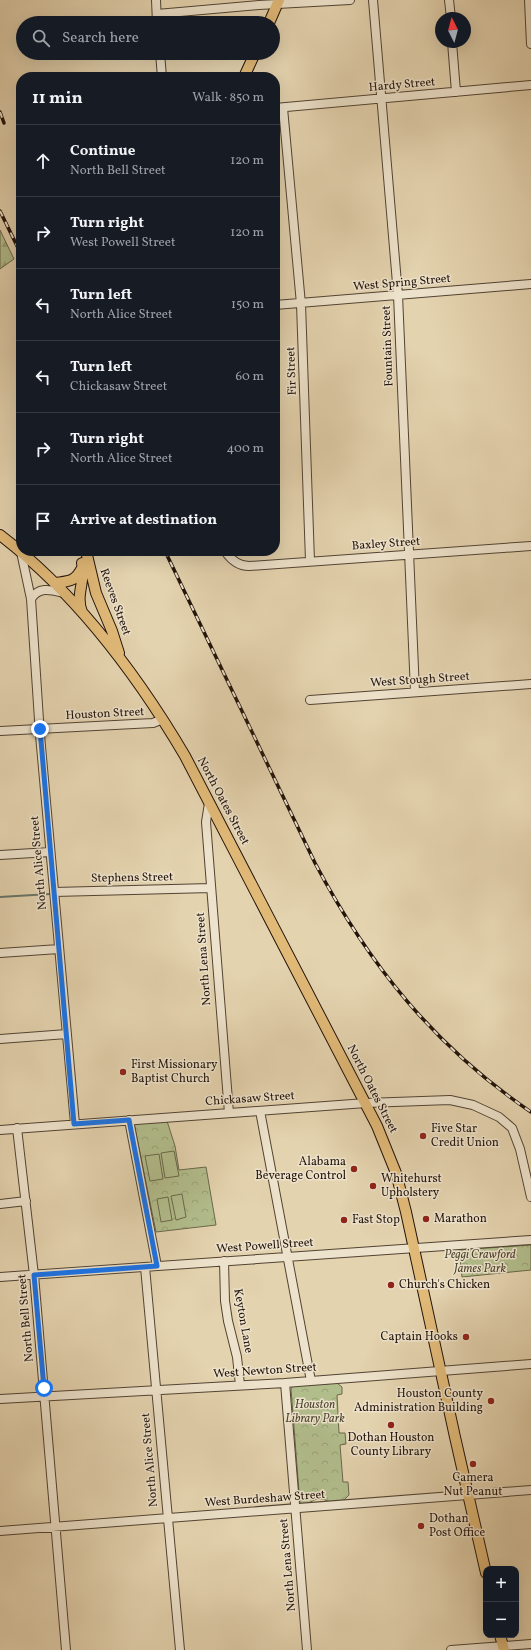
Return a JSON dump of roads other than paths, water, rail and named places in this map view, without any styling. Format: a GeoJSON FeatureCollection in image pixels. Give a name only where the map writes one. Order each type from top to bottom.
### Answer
{"type":"FeatureCollection","features":[{"type":"Feature","properties":{"kind":"main road"},"geometry":{"type":"LineString","coordinates":[[271,16],[278,2]]}},
{"type":"Feature","properties":{"kind":"main road"},"geometry":{"type":"LineString","coordinates":[[246,72],[252,60]]}},
{"type":"Feature","properties":{"kind":"main road"},"geometry":{"type":"LineString","coordinates":[[0,534],[16,548]]}},
{"type":"Feature","properties":{"kind":"main road"},"geometry":{"type":"LineString","coordinates":[[25,556],[71,597],[122,660]]}},
{"type":"Feature","properties":{"kind":"main road","name":"Reeves Street"},"geometry":{"type":"LineString","coordinates":[[71,597],[84,574],[81,556]]}},
{"type":"Feature","properties":{"kind":"main road","name":"Reeves Street"},"geometry":{"type":"LineString","coordinates":[[87,556],[91,578],[122,660]]}},
{"type":"Feature","properties":{"kind":"main road"},"geometry":{"type":"LineString","coordinates":[[55,583],[74,580],[79,575],[83,566]]}},
{"type":"Feature","properties":{"kind":"main road"},"geometry":{"type":"LineString","coordinates":[[71,597],[86,597],[91,578]]}},
{"type":"Feature","properties":{"kind":"main road","name":"North Oates Street"},"geometry":{"type":"LineString","coordinates":[[122,660],[163,719],[209,803],[366,1103],[396,1173],[414,1247],[484,1566]]}},
{"type":"Feature","properties":{"kind":"main road"},"geometry":{"type":"LineString","coordinates":[[501,1638],[504,1648]]}},
{"type":"Feature","properties":{"kind":"street"},"geometry":{"type":"LineString","coordinates":[[156,0],[157,14],[278,2],[350,0]]}},
{"type":"Feature","properties":{"kind":"street","name":"Fountain Street"},"geometry":{"type":"LineString","coordinates":[[373,0],[398,295],[415,692]]}},
{"type":"Feature","properties":{"kind":"street"},"geometry":{"type":"LineString","coordinates":[[449,0],[450,12]]}},
{"type":"Feature","properties":{"kind":"street"},"geometry":{"type":"LineString","coordinates":[[529,0],[531,44]]}},
{"type":"Feature","properties":{"kind":"street"},"geometry":{"type":"LineString","coordinates":[[452,48],[456,92]]}},
{"type":"Feature","properties":{"kind":"street"},"geometry":{"type":"LineString","coordinates":[[161,60],[162,72]]}},
{"type":"Feature","properties":{"kind":"street","name":"Hardy Street"},"geometry":{"type":"LineString","coordinates":[[280,108],[531,85]]}},
{"type":"Feature","properties":{"kind":"street","name":"Fir Street"},"geometry":{"type":"LineString","coordinates":[[280,117],[301,304],[310,561]]}},
{"type":"Feature","properties":{"kind":"street","name":"West Spring Street"},"geometry":{"type":"LineString","coordinates":[[280,305],[531,284]]}},
{"type":"Feature","properties":{"kind":"street","name":"Baxley Street"},"geometry":{"type":"LineString","coordinates":[[229,556],[242,566],[531,546]]}},
{"type":"Feature","properties":{"kind":"street","name":"North Alice Street"},"geometry":{"type":"LineString","coordinates":[[21,556],[31,599],[50,852],[74,1124]]}},
{"type":"Feature","properties":{"kind":"street"},"geometry":{"type":"LineString","coordinates":[[31,599],[42,590],[71,597]]}},
{"type":"Feature","properties":{"kind":"street","name":"West Stough Street"},"geometry":{"type":"LineString","coordinates":[[310,700],[531,684]]}},
{"type":"Feature","properties":{"kind":"street","name":"Houston Street"},"geometry":{"type":"LineString","coordinates":[[0,731],[153,723],[163,719]]}},
{"type":"Feature","properties":{"kind":"street","name":"North Lena Street"},"geometry":{"type":"LineString","coordinates":[[209,803],[206,822],[229,1113]]}},
{"type":"Feature","properties":{"kind":"street"},"geometry":{"type":"LineString","coordinates":[[0,855],[50,852]]}},
{"type":"Feature","properties":{"kind":"street","name":"Stephens Street"},"geometry":{"type":"LineString","coordinates":[[54,892],[211,888]]}},
{"type":"Feature","properties":{"kind":"street"},"geometry":{"type":"LineString","coordinates":[[0,953],[59,949]]}},
{"type":"Feature","properties":{"kind":"street"},"geometry":{"type":"LineString","coordinates":[[0,1039],[67,1034]]}},
{"type":"Feature","properties":{"kind":"street","name":"Chickasaw Street"},"geometry":{"type":"LineString","coordinates":[[0,1130],[366,1103],[450,1100],[473,1105],[499,1117],[512,1128],[520,1149],[531,1197]]}},
{"type":"Feature","properties":{"kind":"street"},"geometry":{"type":"LineString","coordinates":[[260,1111],[311,1381]]}},
{"type":"Feature","properties":{"kind":"street"},"geometry":{"type":"LineString","coordinates":[[129,1120],[157,1266]]}},
{"type":"Feature","properties":{"kind":"street","name":"North Bell Street"},"geometry":{"type":"LineString","coordinates":[[17,1128],[34,1275],[66,1650]]}},
{"type":"Feature","properties":{"kind":"street"},"geometry":{"type":"LineString","coordinates":[[0,1204],[26,1201]]}},
{"type":"Feature","properties":{"kind":"street","name":"West Powell Street"},"geometry":{"type":"LineString","coordinates":[[0,1277],[531,1240]]}},
{"type":"Feature","properties":{"kind":"street","name":"Keyton Lane"},"geometry":{"type":"LineString","coordinates":[[224,1262],[225,1302],[237,1357],[240,1385]]}},
{"type":"Feature","properties":{"kind":"street","name":"North Alice Street"},"geometry":{"type":"LineString","coordinates":[[145,1267],[180,1650]]}},
{"type":"Feature","properties":{"kind":"street","name":"West Newton Street"},"geometry":{"type":"LineString","coordinates":[[0,1398],[285,1383],[531,1364]]}},
{"type":"Feature","properties":{"kind":"street","name":"North Lena Street"},"geometry":{"type":"LineString","coordinates":[[285,1383],[307,1650]]}},
{"type":"Feature","properties":{"kind":"street","name":"West Burdeshaw Street"},"geometry":{"type":"LineString","coordinates":[[0,1531],[531,1490]]}},
{"type":"Feature","properties":{"kind":"street"},"geometry":{"type":"LineString","coordinates":[[451,1650],[504,1648],[531,1644]]}},
{"type":"Feature","properties":{"kind":"waterway"},"geometry":{"type":"LineString","coordinates":[[0,897],[50,894]]}},
{"type":"Feature","properties":{"kind":"railway"},"geometry":{"type":"LineString","coordinates":[[0,112],[4,123]]}},
{"type":"Feature","properties":{"kind":"railway"},"geometry":{"type":"LineString","coordinates":[[0,211],[16,244]]}},
{"type":"Feature","properties":{"kind":"railway"},"geometry":{"type":"LineString","coordinates":[[167,556],[315,863],[358,936],[407,1001],[435,1032],[464,1060],[496,1087],[531,1112]]}},
{"type":"Feature","properties":{"kind":"place","name":"First Missionary Baptist Church"},"geometry":{"type":"Point","coordinates":[123,1072]}},
{"type":"Feature","properties":{"kind":"place","name":"Five Star Credit Union"},"geometry":{"type":"Point","coordinates":[423,1136]}},
{"type":"Feature","properties":{"kind":"place","name":"Alabama Beverage Control"},"geometry":{"type":"Point","coordinates":[354,1169]}},
{"type":"Feature","properties":{"kind":"place","name":"Whitehurst Upholstery"},"geometry":{"type":"Point","coordinates":[373,1186]}},
{"type":"Feature","properties":{"kind":"place","name":"Marathon"},"geometry":{"type":"Point","coordinates":[426,1219]}},
{"type":"Feature","properties":{"kind":"place","name":"Fast Stop"},"geometry":{"type":"Point","coordinates":[344,1220]}},
{"type":"Feature","properties":{"kind":"place","name":"Church's Chicken"},"geometry":{"type":"Point","coordinates":[391,1285]}},
{"type":"Feature","properties":{"kind":"place","name":"Captain Hooks"},"geometry":{"type":"Point","coordinates":[466,1337]}},
{"type":"Feature","properties":{"kind":"place","name":"Houston County Administration Building"},"geometry":{"type":"Point","coordinates":[491,1401]}},
{"type":"Feature","properties":{"kind":"place","name":"Dothan Houston County Library"},"geometry":{"type":"Point","coordinates":[391,1425]}},
{"type":"Feature","properties":{"kind":"place","name":"Camera Nut Peanut"},"geometry":{"type":"Point","coordinates":[473,1464]}},
{"type":"Feature","properties":{"kind":"place","name":"Dothan Post Office"},"geometry":{"type":"Point","coordinates":[421,1526]}},
{"type":"Feature","properties":{"kind":"park label","name":"Peggi Crawford James Park"},"geometry":{"type":"Point","coordinates":[480,1262]}},
{"type":"Feature","properties":{"kind":"park label","name":"Houston Library Park"},"geometry":{"type":"Point","coordinates":[315,1412]}}]}
